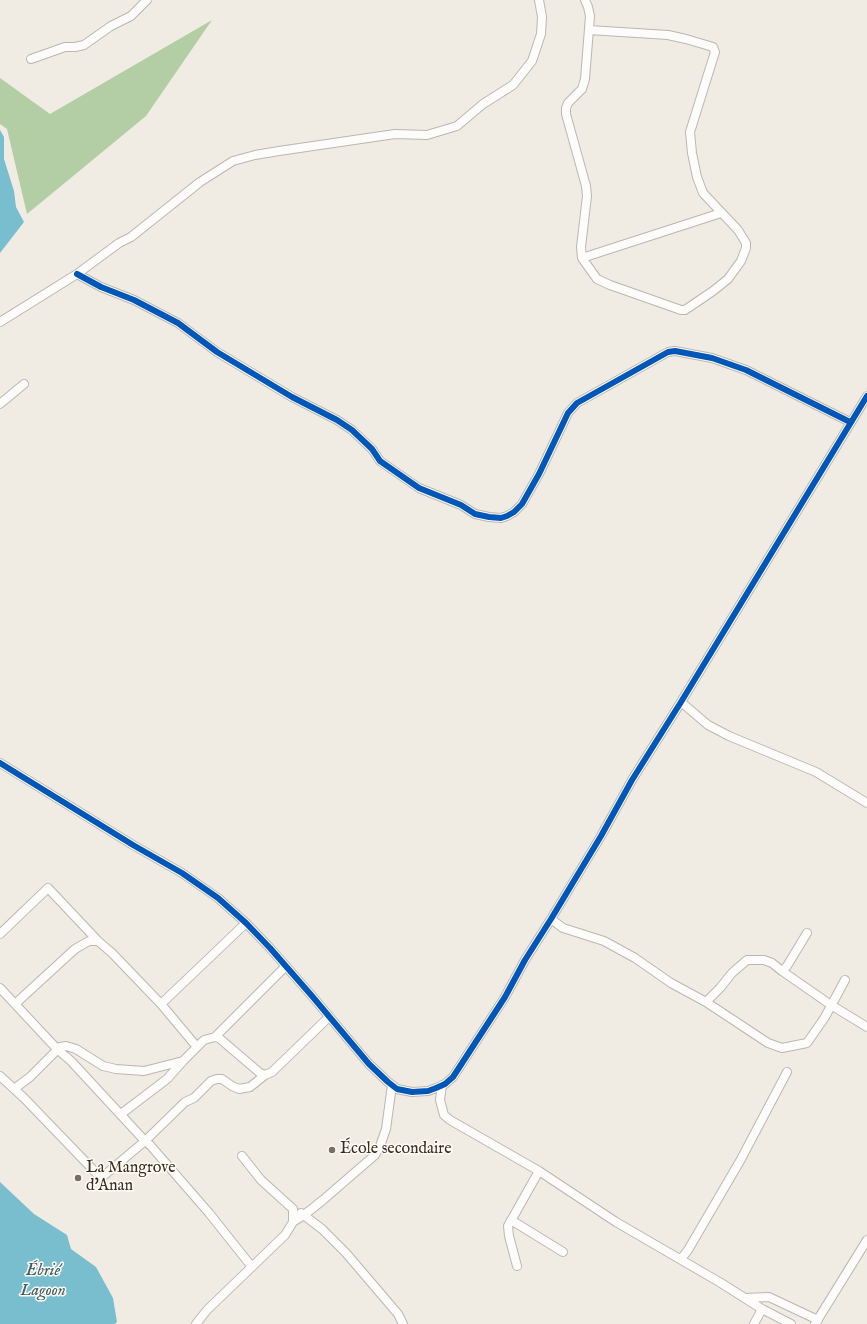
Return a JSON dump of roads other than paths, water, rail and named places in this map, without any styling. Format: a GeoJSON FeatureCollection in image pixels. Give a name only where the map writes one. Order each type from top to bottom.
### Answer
{"type":"FeatureCollection","features":[{"type":"Feature","properties":{"kind":"street"},"geometry":{"type":"LineString","coordinates":[[31,59],[65,47],[84,45],[111,26],[131,16],[148,0]]}},
{"type":"Feature","properties":{"kind":"street"},"geometry":{"type":"LineString","coordinates":[[0,322],[77,274],[118,243],[131,237],[177,202],[200,182],[234,161],[255,155],[395,134],[427,135],[457,126],[483,104],[513,84],[532,61],[541,34],[542,17],[539,0]]}},
{"type":"Feature","properties":{"kind":"street"},"geometry":{"type":"LineString","coordinates":[[585,0],[589,11],[589,30],[583,84],[582,89],[568,103],[566,108],[566,114],[586,186],[587,196],[581,246],[582,258],[597,279],[610,285],[681,310],[685,310],[728,279],[741,261],[746,248],[746,243],[738,230],[721,213],[700,188],[690,140],[692,124],[715,56],[715,52],[713,48],[668,35],[589,30]]}},
{"type":"Feature","properties":{"kind":"street"},"geometry":{"type":"LineString","coordinates":[[582,258],[721,213]]}},
{"type":"Feature","properties":{"kind":"street"},"geometry":{"type":"LineString","coordinates":[[77,274],[101,287],[134,300],[178,323],[217,352],[292,397],[337,420],[352,430],[372,449],[380,461],[419,488],[461,505],[475,514],[489,517],[500,518],[507,516],[514,512],[522,504],[539,474],[568,413],[577,403],[668,352],[675,351],[712,358],[746,370],[850,422]]}},
{"type":"Feature","properties":{"kind":"street"},"geometry":{"type":"LineString","coordinates":[[0,404],[24,384]]}},
{"type":"Feature","properties":{"kind":"street"},"geometry":{"type":"LineString","coordinates":[[0,763],[133,845],[182,873],[218,898],[246,923],[286,966],[369,1064],[397,1089],[404,1091],[428,1091],[442,1085],[453,1077],[505,997],[525,960],[601,836],[632,780],[867,396]]}},
{"type":"Feature","properties":{"kind":"street"},"geometry":{"type":"LineString","coordinates":[[681,702],[708,725],[729,736],[816,772],[867,803]]}},
{"type":"Feature","properties":{"kind":"street"},"geometry":{"type":"LineString","coordinates":[[0,934],[48,888],[161,1004],[197,1047]]}},
{"type":"Feature","properties":{"kind":"street"},"geometry":{"type":"LineString","coordinates":[[551,919],[563,928],[604,941],[635,958],[671,983],[706,1002],[768,1043],[782,1048],[807,1042],[825,1017],[845,980]]}},
{"type":"Feature","properties":{"kind":"street"},"geometry":{"type":"LineString","coordinates":[[161,1004],[246,923]]}},
{"type":"Feature","properties":{"kind":"street"},"geometry":{"type":"LineString","coordinates":[[782,971],[787,966],[807,933]]}},
{"type":"Feature","properties":{"kind":"street"},"geometry":{"type":"LineString","coordinates":[[15,1004],[75,949],[89,941],[98,941]]}},
{"type":"Feature","properties":{"kind":"street"},"geometry":{"type":"LineString","coordinates":[[706,1002],[732,973],[747,960],[764,960],[772,963],[831,1005],[867,1027]]}},
{"type":"Feature","properties":{"kind":"street"},"geometry":{"type":"LineString","coordinates":[[121,1114],[167,1079],[204,1040],[215,1037],[286,966]]}},
{"type":"Feature","properties":{"kind":"street"},"geometry":{"type":"LineString","coordinates":[[0,988],[57,1049],[71,1061],[145,1141],[150,1144],[209,1213],[252,1267]]}},
{"type":"Feature","properties":{"kind":"street"},"geometry":{"type":"LineString","coordinates":[[0,1076],[24,1098],[101,1178],[145,1141],[185,1102],[194,1098],[211,1081],[222,1079],[239,1089],[246,1089],[250,1087],[265,1075],[272,1072],[329,1017]]}},
{"type":"Feature","properties":{"kind":"street"},"geometry":{"type":"LineString","coordinates":[[215,1037],[219,1038],[260,1073],[265,1075]]}},
{"type":"Feature","properties":{"kind":"street"},"geometry":{"type":"LineString","coordinates":[[14,1089],[30,1077],[57,1049],[66,1046],[76,1049],[102,1066],[130,1071],[144,1071],[183,1061]]}},
{"type":"Feature","properties":{"kind":"street"},"geometry":{"type":"LineString","coordinates":[[681,1259],[688,1250],[740,1161],[787,1072]]}},
{"type":"Feature","properties":{"kind":"street"},"geometry":{"type":"LineString","coordinates":[[196,1324],[206,1310],[285,1235],[293,1222],[304,1215],[375,1155],[386,1129],[392,1085]]}},
{"type":"Feature","properties":{"kind":"street"},"geometry":{"type":"LineString","coordinates":[[442,1085],[440,1100],[444,1115],[450,1120],[539,1171],[616,1222],[681,1259],[762,1309],[791,1324]]}},
{"type":"Feature","properties":{"kind":"street"},"geometry":{"type":"LineString","coordinates":[[242,1156],[261,1180],[293,1209],[304,1215],[322,1229],[346,1253],[398,1314],[403,1324]]}},
{"type":"Feature","properties":{"kind":"street"},"geometry":{"type":"LineString","coordinates":[[517,1266],[509,1236],[508,1226],[539,1171]]}},
{"type":"Feature","properties":{"kind":"street"},"geometry":{"type":"LineString","coordinates":[[293,1209],[293,1222]]}},
{"type":"Feature","properties":{"kind":"street"},"geometry":{"type":"LineString","coordinates":[[511,1220],[563,1252]]}},
{"type":"Feature","properties":{"kind":"street"},"geometry":{"type":"LineString","coordinates":[[745,1298],[769,1297],[816,1322],[867,1240]]}},
{"type":"Feature","properties":{"kind":"street"},"geometry":{"type":"LineString","coordinates":[[754,1324],[762,1309]]}},
{"type":"Feature","properties":{"kind":"water"},"geometry":{"type":"Polygon","coordinates":[[[0,130],[4,137],[4,159],[14,191],[16,207],[24,222],[0,253],[0,130]]]}},
{"type":"Feature","properties":{"kind":"water","name":"Ébrié Lagoon"},"geometry":{"type":"Polygon","coordinates":[[[0,1182],[34,1214],[67,1235],[71,1249],[96,1267],[113,1298],[117,1322],[115,1324],[0,1324],[0,1182]]]}},
{"type":"Feature","properties":{"kind":"place","name":"École secondaire"},"geometry":{"type":"Point","coordinates":[332,1150]}},
{"type":"Feature","properties":{"kind":"place","name":"La Mangrove d'Anan"},"geometry":{"type":"Point","coordinates":[78,1178]}}]}
